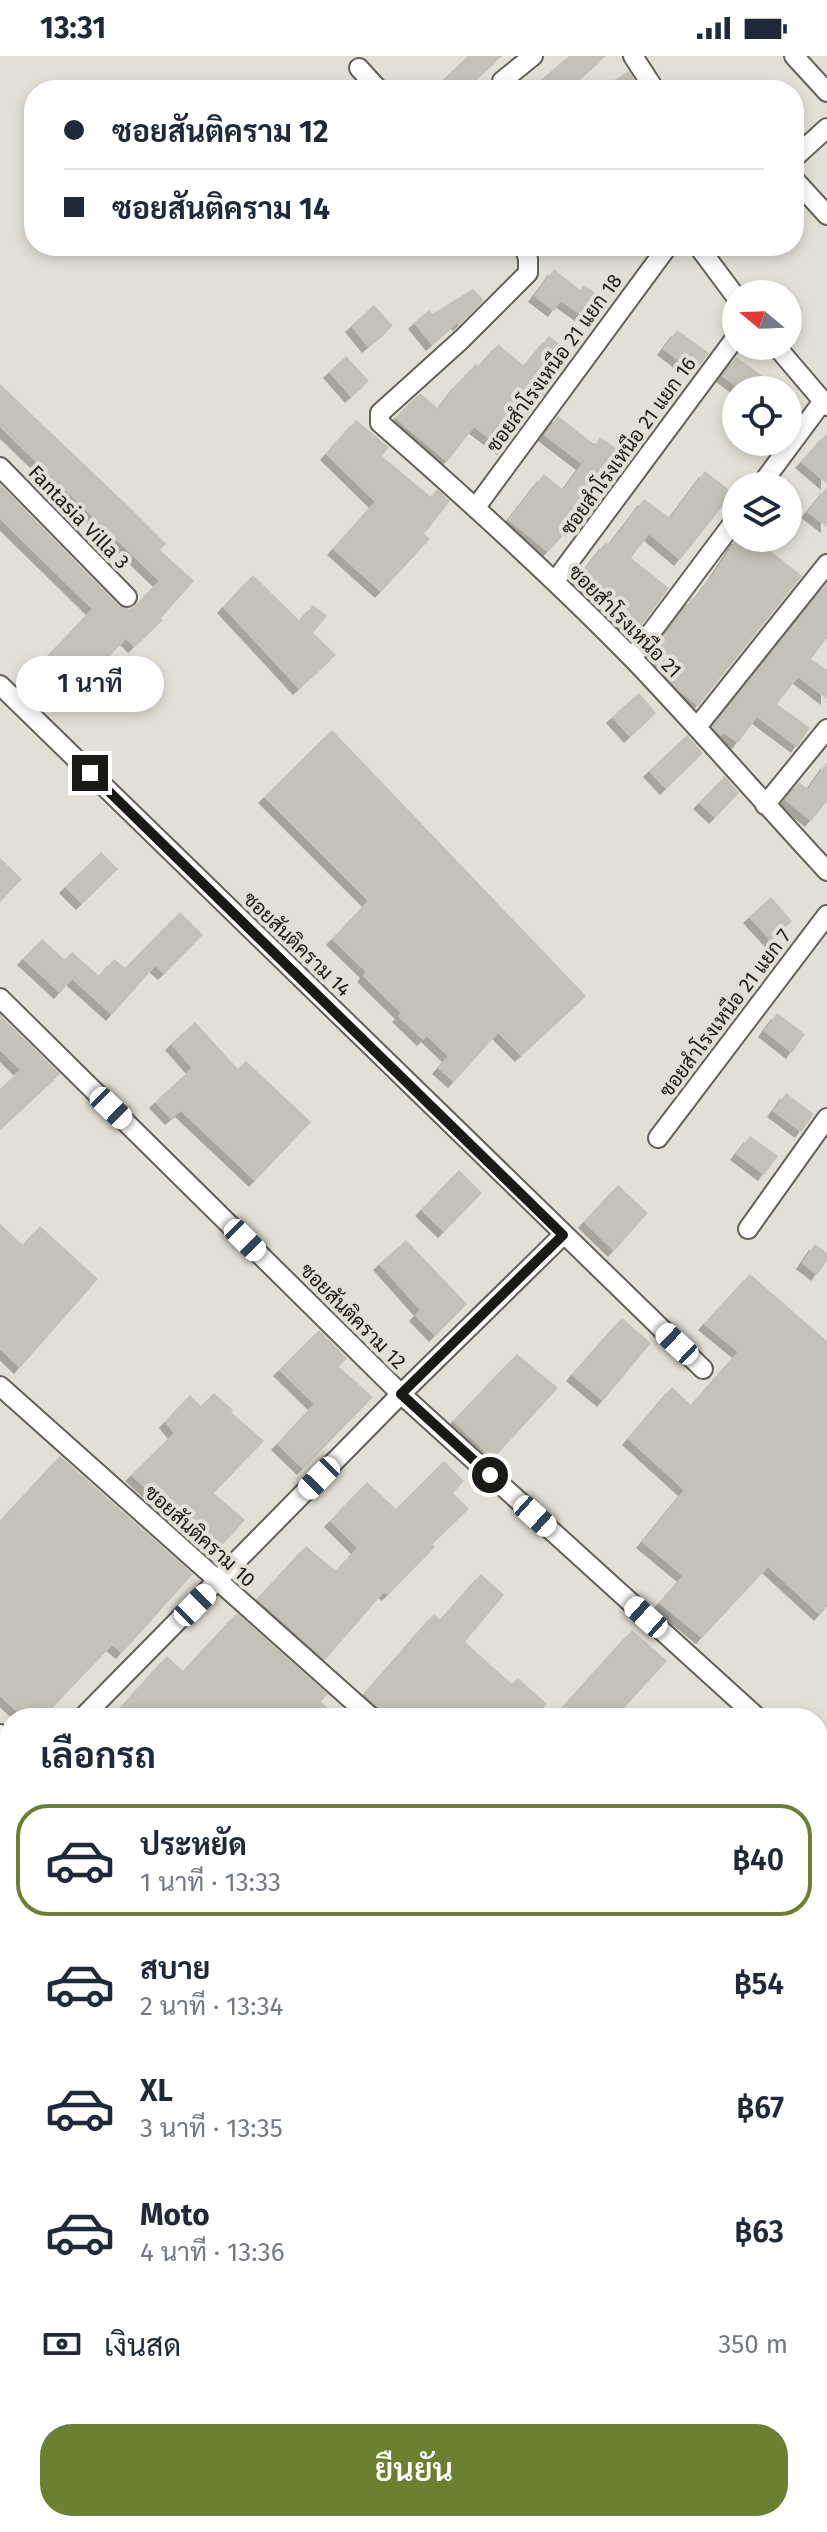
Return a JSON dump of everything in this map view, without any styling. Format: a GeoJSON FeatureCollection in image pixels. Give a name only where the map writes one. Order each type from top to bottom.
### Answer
{"type":"FeatureCollection","features":[{"type":"Feature","properties":{"kind":"street"},"geometry":{"type":"LineString","coordinates":[[503,80],[533,56]]}},
{"type":"Feature","properties":{"kind":"street"},"geometry":{"type":"LineString","coordinates":[[633,56],[649,80]]}},
{"type":"Feature","properties":{"kind":"street"},"geometry":{"type":"LineString","coordinates":[[794,56],[827,92]]}},
{"type":"Feature","properties":{"kind":"street"},"geometry":{"type":"LineString","coordinates":[[359,68],[370,80]]}},
{"type":"Feature","properties":{"kind":"street"},"geometry":{"type":"LineString","coordinates":[[804,149],[827,128]]}},
{"type":"Feature","properties":{"kind":"street"},"geometry":{"type":"LineString","coordinates":[[804,190],[827,215]]}},
{"type":"Feature","properties":{"kind":"street","name":"ซอยสำโรงเหนือ 21"},"geometry":{"type":"LineString","coordinates":[[527,256],[528,273],[378,417],[380,423],[476,507],[632,658],[827,871]]}},
{"type":"Feature","properties":{"kind":"street","name":"ซอยสำโรงเหนือ 21 แยก 18"},"geometry":{"type":"LineString","coordinates":[[476,507],[661,256]]}},
{"type":"Feature","properties":{"kind":"street"},"geometry":{"type":"LineString","coordinates":[[705,256],[723,280]]}},
{"type":"Feature","properties":{"kind":"street","name":"ซอยสำโรงเหนือ 21 แยก 16"},"geometry":{"type":"LineString","coordinates":[[555,581],[722,356]]}},
{"type":"Feature","properties":{"kind":"street"},"geometry":{"type":"LineString","coordinates":[[771,472],[825,404],[788,360]]}},
{"type":"Feature","properties":{"kind":"street","name":"Fantasia Villa 3"},"geometry":{"type":"LineString","coordinates":[[0,467],[127,597]]}},
{"type":"Feature","properties":{"kind":"street"},"geometry":{"type":"LineString","coordinates":[[632,658],[722,538]]}},
{"type":"Feature","properties":{"kind":"street"},"geometry":{"type":"LineString","coordinates":[[697,727],[827,564]]}},
{"type":"Feature","properties":{"kind":"street","name":"ซอยสันติคราม 14"},"geometry":{"type":"LineString","coordinates":[[0,685],[703,1369]]}},
{"type":"Feature","properties":{"kind":"street"},"geometry":{"type":"LineString","coordinates":[[765,805],[827,729]]}},
{"type":"Feature","properties":{"kind":"street","name":"ซอยสำโรงเหนือ 21 แยก 7"},"geometry":{"type":"LineString","coordinates":[[658,1138],[827,915]]}},
{"type":"Feature","properties":{"kind":"street","name":"ซอยสันติคราม 12"},"geometry":{"type":"LineString","coordinates":[[0,998],[401,1394],[747,1708]]}},
{"type":"Feature","properties":{"kind":"street"},"geometry":{"type":"LineString","coordinates":[[748,1229],[827,1118]]}},
{"type":"Feature","properties":{"kind":"street"},"geometry":{"type":"LineString","coordinates":[[92,1708],[401,1394],[563,1235]]}},
{"type":"Feature","properties":{"kind":"street","name":"ซอยสันติคราม 10"},"geometry":{"type":"LineString","coordinates":[[0,1386],[361,1708]]}},
{"type":"Feature","properties":{"kind":"building"},"geometry":{"type":"Polygon","coordinates":[[[468,56],[502,56],[476,80],[443,80],[468,56]]]}},
{"type":"Feature","properties":{"kind":"building"},"geometry":{"type":"Polygon","coordinates":[[[569,56],[606,56],[578,80],[541,80],[569,56]]]}},
{"type":"Feature","properties":{"kind":"building"},"geometry":{"type":"Polygon","coordinates":[[[629,71],[635,80],[614,80],[629,71]]]}},
{"type":"Feature","properties":{"kind":"building"},"geometry":{"type":"Polygon","coordinates":[[[554,269],[580,290],[584,285],[606,301],[592,323],[561,301],[554,311],[534,296],[554,269]]]}},
{"type":"Feature","properties":{"kind":"building"},"geometry":{"type":"Polygon","coordinates":[[[473,289],[484,300],[459,325],[457,323],[432,345],[414,323],[429,310],[432,314],[473,289]]]}},
{"type":"Feature","properties":{"kind":"building"},"geometry":{"type":"Polygon","coordinates":[[[374,305],[393,326],[368,347],[351,326],[374,305]]]}},
{"type":"Feature","properties":{"kind":"building"},"geometry":{"type":"Polygon","coordinates":[[[677,330],[709,353],[694,373],[663,349],[677,330]]]}},
{"type":"Feature","properties":{"kind":"building"},"geometry":{"type":"Polygon","coordinates":[[[549,336],[570,352],[546,382],[551,385],[503,449],[474,427],[447,462],[395,418],[420,393],[438,409],[457,384],[476,364],[479,366],[498,344],[524,366],[549,336]]]}},
{"type":"Feature","properties":{"kind":"building"},"geometry":{"type":"Polygon","coordinates":[[[346,356],[369,381],[351,397],[329,372],[346,356]]]}},
{"type":"Feature","properties":{"kind":"building"},"geometry":{"type":"Polygon","coordinates":[[[734,360],[740,360],[763,376],[722,376],[734,360]]]}},
{"type":"Feature","properties":{"kind":"building"},"geometry":{"type":"Polygon","coordinates":[[[0,384],[166,544],[160,550],[194,581],[161,618],[163,620],[134,647],[126,639],[68,700],[35,669],[92,609],[0,519],[0,484],[119,606],[129,609],[135,606],[159,581],[0,427],[0,384]]]}},
{"type":"Feature","properties":{"kind":"building"},"geometry":{"type":"Polygon","coordinates":[[[558,416],[595,445],[600,437],[630,459],[572,531],[569,529],[548,552],[508,520],[544,474],[563,490],[582,464],[544,435],[558,416]]]}},
{"type":"Feature","properties":{"kind":"building"},"geometry":{"type":"Polygon","coordinates":[[[356,420],[389,447],[382,456],[431,497],[437,489],[450,501],[424,534],[430,539],[381,592],[333,549],[375,502],[326,454],[356,420]]]}},
{"type":"Feature","properties":{"kind":"building"},"geometry":{"type":"Polygon","coordinates":[[[827,433],[827,484],[801,462],[827,433]]]}},
{"type":"Feature","properties":{"kind":"building"},"geometry":{"type":"Polygon","coordinates":[[[705,471],[722,484],[722,507],[680,560],[649,534],[631,558],[669,588],[632,638],[574,583],[606,542],[609,545],[644,499],[670,518],[705,471]]]}},
{"type":"Feature","properties":{"kind":"building"},"geometry":{"type":"Polygon","coordinates":[[[827,487],[827,527],[807,512],[827,487]]]}},
{"type":"Feature","properties":{"kind":"building"},"geometry":{"type":"Polygon","coordinates":[[[728,552],[772,552],[802,576],[698,706],[679,691],[648,657],[728,552]]]}},
{"type":"Feature","properties":{"kind":"building"},"geometry":{"type":"Polygon","coordinates":[[[253,575],[300,621],[313,605],[327,616],[313,633],[336,655],[299,689],[223,607],[253,575]]]}},
{"type":"Feature","properties":{"kind":"building"},"geometry":{"type":"Polygon","coordinates":[[[827,583],[827,638],[811,659],[827,670],[827,699],[798,677],[777,704],[810,728],[797,747],[757,717],[738,743],[724,733],[721,736],[712,727],[827,583]]]}},
{"type":"Feature","properties":{"kind":"building"},"geometry":{"type":"Polygon","coordinates":[[[639,693],[656,713],[630,737],[612,717],[639,693]]]}},
{"type":"Feature","properties":{"kind":"building"},"geometry":{"type":"Polygon","coordinates":[[[332,730],[586,996],[521,1056],[498,1033],[454,1082],[438,1068],[448,1056],[427,1036],[423,1040],[398,1016],[401,1013],[363,976],[366,972],[332,939],[368,901],[264,797],[332,730]]]}},
{"type":"Feature","properties":{"kind":"building"},"geometry":{"type":"Polygon","coordinates":[[[687,735],[703,753],[666,789],[649,771],[687,735]]]}},
{"type":"Feature","properties":{"kind":"building"},"geometry":{"type":"Polygon","coordinates":[[[827,762],[827,801],[811,821],[785,800],[799,782],[808,789],[827,762]]]}},
{"type":"Feature","properties":{"kind":"building"},"geometry":{"type":"Polygon","coordinates":[[[725,776],[739,793],[715,818],[699,803],[725,776]]]}},
{"type":"Feature","properties":{"kind":"building"},"geometry":{"type":"Polygon","coordinates":[[[101,852],[118,869],[82,904],[65,887],[101,852]]]}},
{"type":"Feature","properties":{"kind":"building"},"geometry":{"type":"Polygon","coordinates":[[[0,858],[22,879],[0,902],[0,858]]]}},
{"type":"Feature","properties":{"kind":"building"},"geometry":{"type":"Polygon","coordinates":[[[771,897],[792,921],[771,941],[749,917],[771,897]]]}},
{"type":"Feature","properties":{"kind":"building"},"geometry":{"type":"Polygon","coordinates":[[[180,912],[203,935],[164,974],[155,966],[112,1015],[72,979],[60,993],[23,959],[42,939],[65,960],[72,952],[99,976],[114,959],[125,968],[180,912]]]}},
{"type":"Feature","properties":{"kind":"building"},"geometry":{"type":"Polygon","coordinates":[[[777,1013],[805,1034],[792,1053],[764,1031],[777,1013]]]}},
{"type":"Feature","properties":{"kind":"building"},"geometry":{"type":"Polygon","coordinates":[[[0,1015],[60,1074],[0,1130],[0,1089],[20,1070],[0,1050],[0,1015]]]}},
{"type":"Feature","properties":{"kind":"building"},"geometry":{"type":"Polygon","coordinates":[[[195,1022],[238,1069],[246,1061],[311,1122],[255,1181],[181,1111],[171,1119],[155,1102],[192,1068],[171,1044],[195,1022]]]}},
{"type":"Feature","properties":{"kind":"building"},"geometry":{"type":"Polygon","coordinates":[[[786,1093],[814,1114],[801,1132],[773,1111],[786,1093]]]}},
{"type":"Feature","properties":{"kind":"building"},"geometry":{"type":"Polygon","coordinates":[[[750,1136],[778,1156],[764,1175],[736,1154],[750,1136]]]}},
{"type":"Feature","properties":{"kind":"building"},"geometry":{"type":"Polygon","coordinates":[[[459,1170],[482,1193],[444,1232],[421,1210],[459,1170]]]}},
{"type":"Feature","properties":{"kind":"building"},"geometry":{"type":"Polygon","coordinates":[[[618,1185],[648,1213],[614,1251],[584,1222],[618,1185]]]}},
{"type":"Feature","properties":{"kind":"building"},"geometry":{"type":"Polygon","coordinates":[[[0,1224],[23,1245],[40,1226],[98,1279],[20,1368],[0,1349],[0,1224]]]}},
{"type":"Feature","properties":{"kind":"building"},"geometry":{"type":"Polygon","coordinates":[[[406,1240],[467,1304],[435,1336],[415,1315],[420,1310],[379,1264],[406,1240]]]}},
{"type":"Feature","properties":{"kind":"building"},"geometry":{"type":"Polygon","coordinates":[[[815,1244],[827,1253],[827,1261],[817,1275],[802,1263],[815,1244]]]}},
{"type":"Feature","properties":{"kind":"building"},"geometry":{"type":"Polygon","coordinates":[[[750,1274],[827,1341],[827,1607],[820,1615],[768,1567],[702,1638],[659,1603],[683,1576],[642,1542],[684,1490],[628,1439],[672,1387],[691,1405],[738,1352],[704,1324],[750,1274]]]}},
{"type":"Feature","properties":{"kind":"building"},"geometry":{"type":"Polygon","coordinates":[[[622,1318],[651,1343],[603,1401],[572,1375],[622,1318]]]}},
{"type":"Feature","properties":{"kind":"building"},"geometry":{"type":"Polygon","coordinates":[[[319,1330],[347,1358],[339,1367],[373,1397],[303,1469],[277,1444],[314,1404],[279,1370],[319,1330]]]}},
{"type":"Feature","properties":{"kind":"building"},"geometry":{"type":"Polygon","coordinates":[[[517,1354],[558,1388],[493,1459],[453,1421],[517,1354]]]}},
{"type":"Feature","properties":{"kind":"building"},"geometry":{"type":"Polygon","coordinates":[[[214,1393],[264,1441],[214,1493],[245,1520],[215,1553],[182,1523],[177,1528],[151,1505],[157,1499],[131,1475],[174,1433],[165,1422],[190,1395],[201,1406],[214,1393]]]}},
{"type":"Feature","properties":{"kind":"building"},"geometry":{"type":"Polygon","coordinates":[[[60,1456],[193,1574],[122,1653],[112,1645],[52,1708],[13,1708],[0,1696],[0,1521],[60,1456]]]}},
{"type":"Feature","properties":{"kind":"building"},"geometry":{"type":"Polygon","coordinates":[[[444,1461],[464,1481],[453,1493],[469,1509],[432,1544],[435,1547],[388,1595],[384,1592],[325,1660],[257,1599],[306,1546],[336,1571],[357,1548],[330,1521],[367,1482],[396,1509],[444,1461]]]}},
{"type":"Feature","properties":{"kind":"building"},"geometry":{"type":"Polygon","coordinates":[[[481,1574],[504,1595],[465,1642],[512,1684],[518,1678],[547,1704],[544,1708],[379,1708],[364,1694],[434,1614],[440,1620],[481,1574]]]}},
{"type":"Feature","properties":{"kind":"building"},"geometry":{"type":"Polygon","coordinates":[[[237,1613],[328,1694],[321,1702],[328,1708],[120,1708],[167,1656],[183,1671],[237,1613]]]}},
{"type":"Feature","properties":{"kind":"building"},"geometry":{"type":"Polygon","coordinates":[[[632,1630],[667,1661],[624,1708],[562,1708],[632,1630]]]}},
{"type":"Feature","properties":{"kind":"route"},"geometry":{"type":"LineString","coordinates":[[90,773],[563,1235],[401,1394],[490,1475]]}}]}
